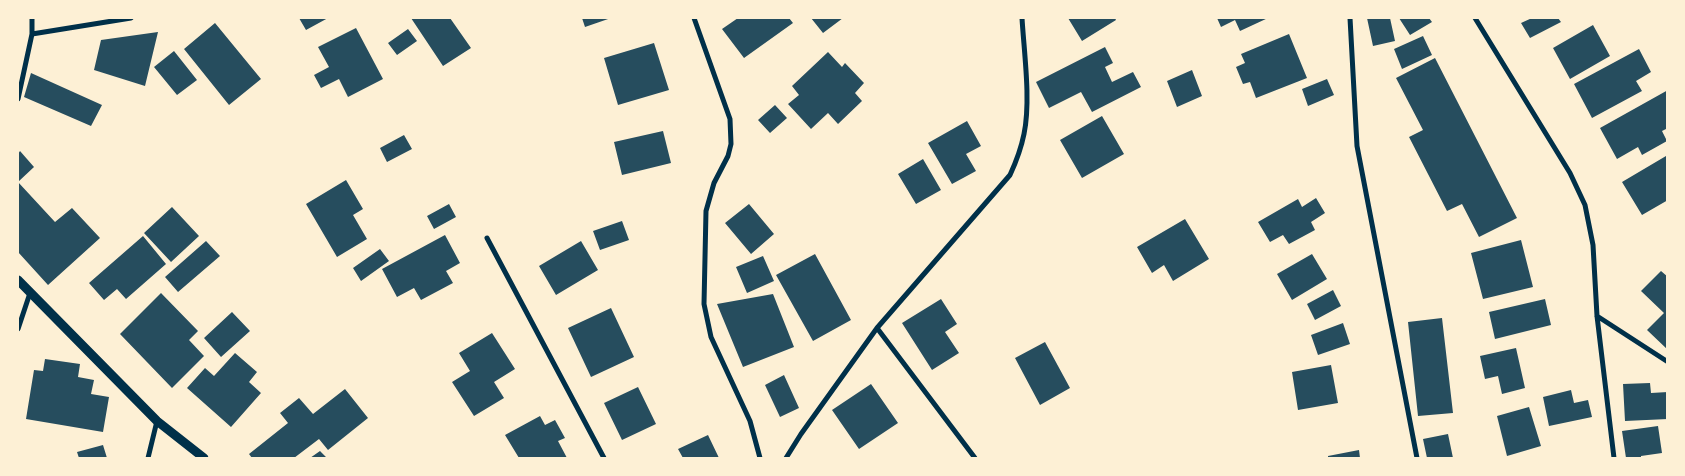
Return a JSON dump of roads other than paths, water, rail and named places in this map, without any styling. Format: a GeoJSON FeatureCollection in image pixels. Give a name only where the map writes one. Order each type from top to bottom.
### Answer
{"type":"FeatureCollection","features":[{"type":"Feature","properties":{"kind":"street"},"geometry":{"type":"LineString","coordinates":[[18,99],[32,34],[32,18]]}},
{"type":"Feature","properties":{"kind":"street"},"geometry":{"type":"LineString","coordinates":[[32,34],[131,18]]}},
{"type":"Feature","properties":{"kind":"street"},"geometry":{"type":"LineString","coordinates":[[694,18],[730,119],[732,134],[728,156],[714,183],[706,211],[704,304],[710,336],[750,421],[760,458]]}},
{"type":"Feature","properties":{"kind":"street"},"geometry":{"type":"LineString","coordinates":[[786,458],[877,328],[1010,175],[1019,155],[1027,111],[1022,18]]}},
{"type":"Feature","properties":{"kind":"street"},"geometry":{"type":"LineString","coordinates":[[1350,18],[1357,146],[1417,458]]}},
{"type":"Feature","properties":{"kind":"street"},"geometry":{"type":"LineString","coordinates":[[1475,18],[1570,173],[1586,205],[1593,245],[1597,316],[1614,458]]}},
{"type":"Feature","properties":{"kind":"street"},"geometry":{"type":"LineString","coordinates":[[487,238],[604,458]]}},
{"type":"Feature","properties":{"kind":"street"},"geometry":{"type":"LineString","coordinates":[[18,280],[157,421],[204,458]]}},
{"type":"Feature","properties":{"kind":"street"},"geometry":{"type":"LineString","coordinates":[[18,329],[30,293]]}},
{"type":"Feature","properties":{"kind":"street"},"geometry":{"type":"LineString","coordinates":[[1597,316],[1668,362]]}},
{"type":"Feature","properties":{"kind":"street"},"geometry":{"type":"LineString","coordinates":[[877,328],[975,458]]}},
{"type":"Feature","properties":{"kind":"street"},"geometry":{"type":"LineString","coordinates":[[148,458],[157,421]]}}]}
